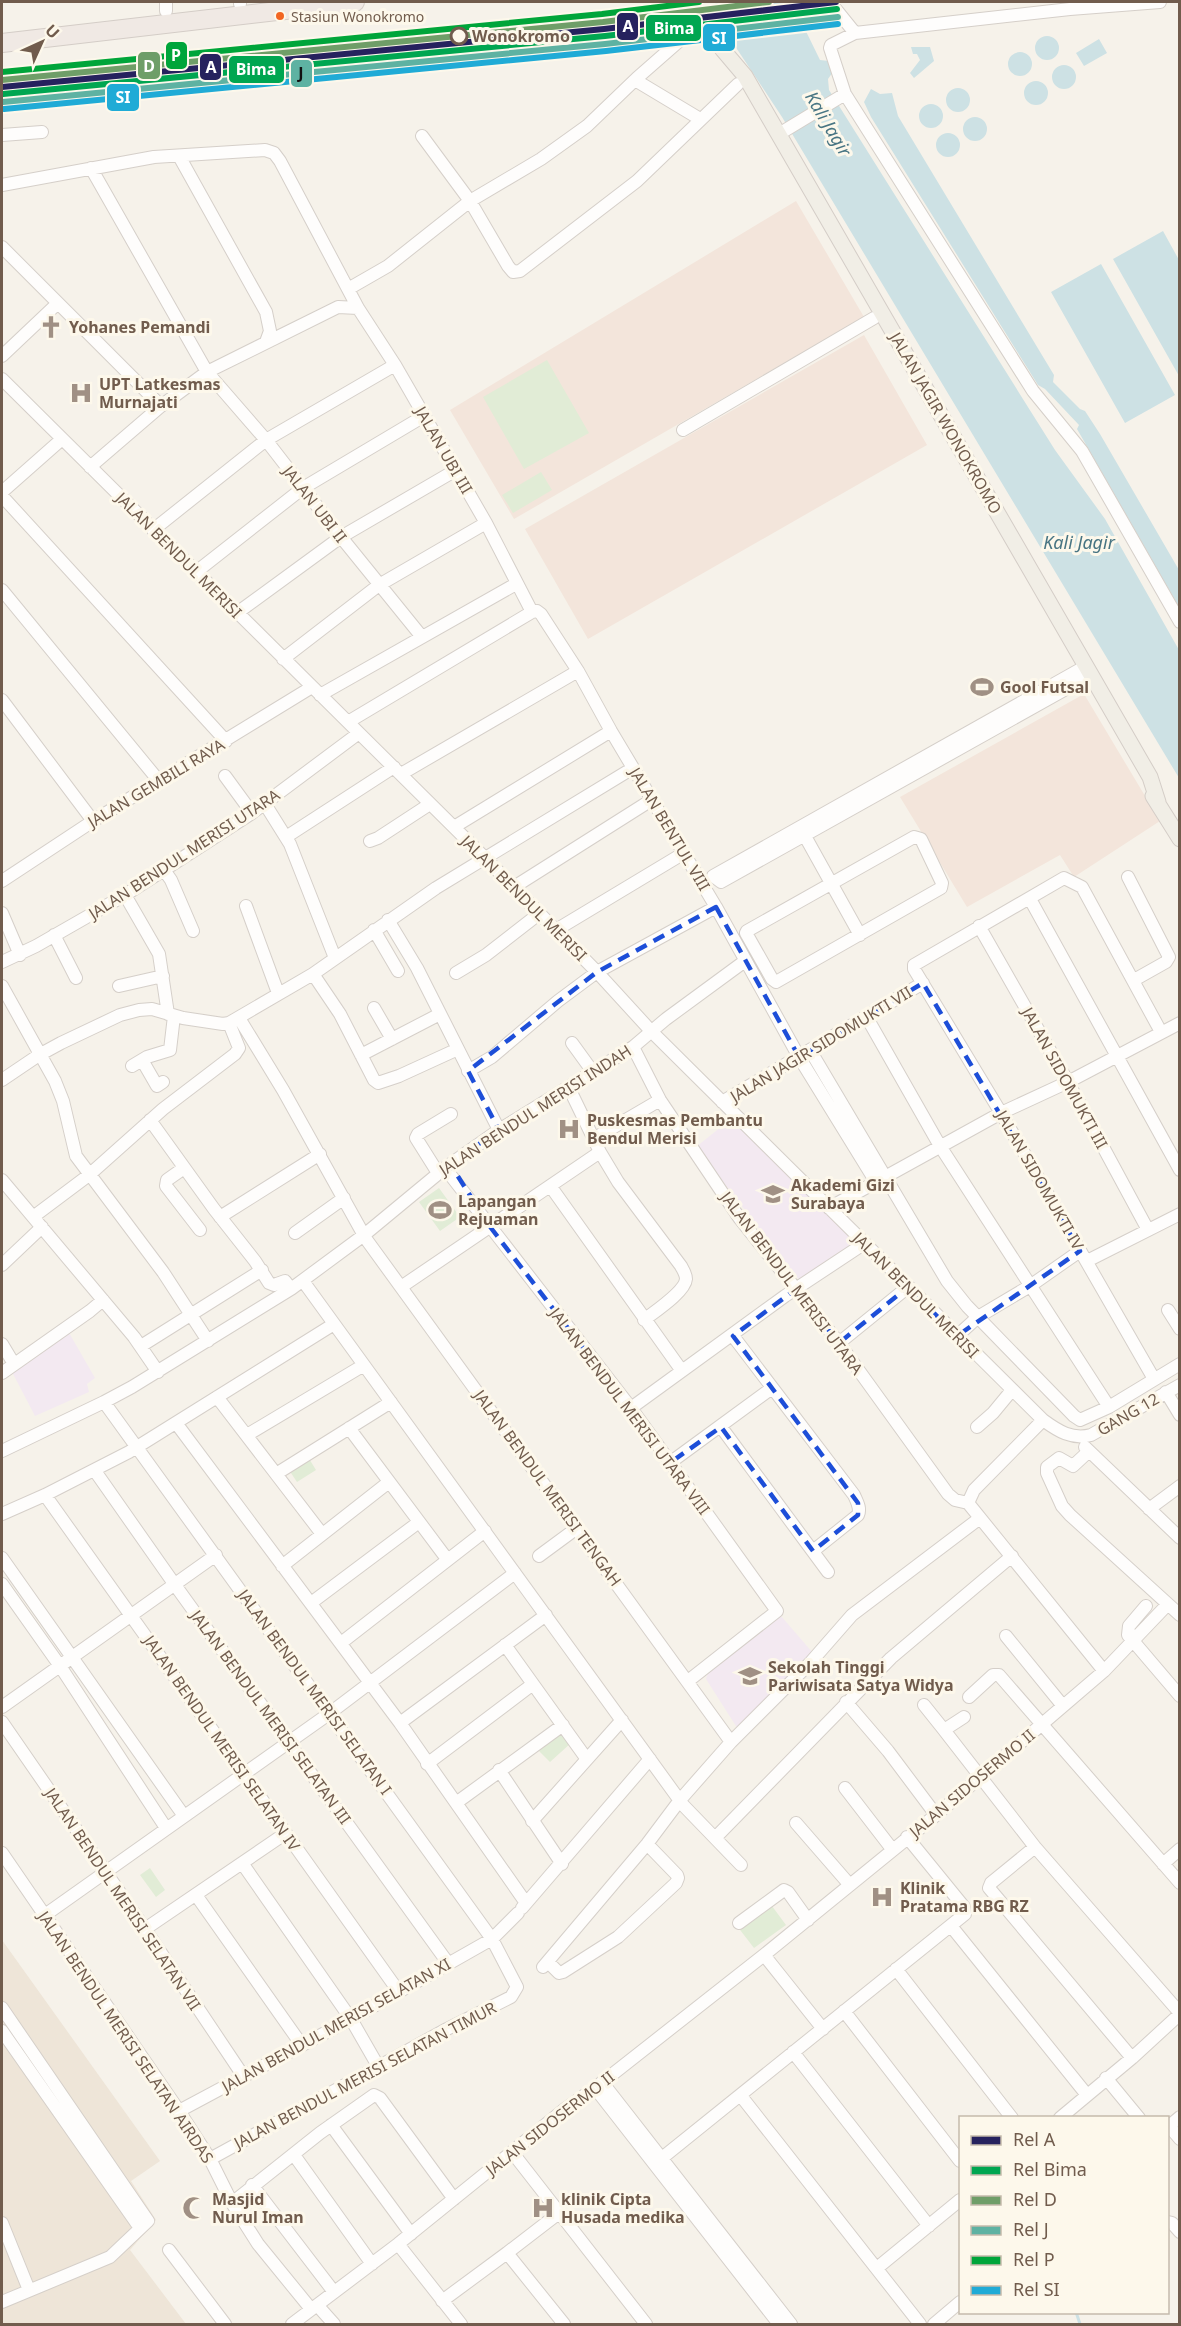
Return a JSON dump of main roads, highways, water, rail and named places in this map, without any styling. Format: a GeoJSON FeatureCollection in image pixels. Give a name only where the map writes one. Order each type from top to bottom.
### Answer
{"type":"FeatureCollection","features":[{"type":"Feature","properties":{"kind":"highway"},"geometry":{"type":"LineString","coordinates":[[2,34],[166,6],[266,2]]}},
{"type":"Feature","properties":{"kind":"highway"},"geometry":{"type":"LineString","coordinates":[[2,34],[355,2]]}},
{"type":"Feature","properties":{"kind":"main road","name":"JALAN JAGIR WONOKROMO"},"geometry":{"type":"LineString","coordinates":[[688,2],[745,76],[783,132],[807,192],[874,318],[1010,544]]}},
{"type":"Feature","properties":{"kind":"main road","name":"JALAN JAGIR WONOKROMO"},"geometry":{"type":"LineString","coordinates":[[723,50],[738,84],[807,192],[1085,673],[1150,777],[1158,802],[1179,839]]}},
{"type":"Feature","properties":{"kind":"water","name":"Kali Jagir"},"geometry":{"type":"Polygon","coordinates":[[[715,2],[788,2],[799,17],[820,60],[829,61],[835,69],[828,79],[829,90],[1055,450],[1105,519],[1179,650],[1179,778],[782,117],[727,34],[715,2]]]}},
{"type":"Feature","properties":{"kind":"water"},"geometry":{"type":"Polygon","coordinates":[[[1047,36],[1056,39],[1059,48],[1056,57],[1047,60],[1038,57],[1035,48],[1038,39],[1047,36]]]}},
{"type":"Feature","properties":{"kind":"water"},"geometry":{"type":"Polygon","coordinates":[[[1099,39],[1107,53],[1084,66],[1076,53],[1099,39]]]}},
{"type":"Feature","properties":{"kind":"water"},"geometry":{"type":"Polygon","coordinates":[[[911,47],[930,47],[934,61],[914,78],[910,73],[920,60],[917,54],[913,54],[911,47]]]}},
{"type":"Feature","properties":{"kind":"water"},"geometry":{"type":"Polygon","coordinates":[[[1020,52],[1029,55],[1032,64],[1029,73],[1020,76],[1011,73],[1008,64],[1011,55],[1020,52]]]}},
{"type":"Feature","properties":{"kind":"water"},"geometry":{"type":"Polygon","coordinates":[[[1064,65],[1073,68],[1076,77],[1073,86],[1064,89],[1055,86],[1052,77],[1055,68],[1064,65]]]}},
{"type":"Feature","properties":{"kind":"water"},"geometry":{"type":"Polygon","coordinates":[[[1036,81],[1045,84],[1048,93],[1045,102],[1036,105],[1027,102],[1024,93],[1027,84],[1036,81]]]}},
{"type":"Feature","properties":{"kind":"water"},"geometry":{"type":"Polygon","coordinates":[[[958,88],[967,91],[970,100],[967,109],[958,112],[949,109],[946,100],[949,91],[958,88]]]}},
{"type":"Feature","properties":{"kind":"water"},"geometry":{"type":"Polygon","coordinates":[[[871,89],[880,94],[892,93],[898,116],[1054,375],[1053,382],[1080,409],[1085,411],[1100,434],[1179,570],[1179,607],[1077,429],[1079,425],[1045,389],[1038,385],[871,117],[864,102],[871,89]]]}},
{"type":"Feature","properties":{"kind":"water"},"geometry":{"type":"Polygon","coordinates":[[[931,104],[940,107],[943,116],[940,125],[931,128],[922,125],[919,116],[922,107],[931,104]]]}},
{"type":"Feature","properties":{"kind":"water"},"geometry":{"type":"Polygon","coordinates":[[[975,117],[984,120],[987,129],[984,138],[975,141],[966,138],[963,129],[966,120],[975,117]]]}},
{"type":"Feature","properties":{"kind":"water"},"geometry":{"type":"Polygon","coordinates":[[[948,133],[957,136],[960,145],[957,154],[948,157],[939,154],[936,145],[939,136],[948,133]]]}},
{"type":"Feature","properties":{"kind":"water"},"geometry":{"type":"Polygon","coordinates":[[[1163,231],[1179,260],[1179,376],[1113,259],[1163,231]]]}},
{"type":"Feature","properties":{"kind":"water"},"geometry":{"type":"Polygon","coordinates":[[[1101,264],[1175,395],[1125,423],[1051,292],[1101,264]]]}},
{"type":"Feature","properties":{"kind":"waterway"},"geometry":{"type":"LineString","coordinates":[[1077,2314],[1080,2324]]}},
{"type":"Feature","properties":{"kind":"rail line","name":"P"},"geometry":{"type":"LineString","coordinates":[[2,72],[602,14],[699,2]]}},
{"type":"Feature","properties":{"kind":"rail line","name":"D"},"geometry":{"type":"LineString","coordinates":[[2,80],[603,22],[769,2]]}},
{"type":"Feature","properties":{"kind":"rail line","name":"A"},"geometry":{"type":"LineString","coordinates":[[2,87],[604,29],[836,2]]}},
{"type":"Feature","properties":{"kind":"rail line","name":"Bima"},"geometry":{"type":"LineString","coordinates":[[3,94],[605,36],[837,9]]}},
{"type":"Feature","properties":{"kind":"rail line","name":"J"},"geometry":{"type":"LineString","coordinates":[[3,102],[605,44],[838,17]]}},
{"type":"Feature","properties":{"kind":"rail line","name":"SI"},"geometry":{"type":"LineString","coordinates":[[4,109],[606,51],[838,24]]}},
{"type":"Feature","properties":{"kind":"place","name":"Stasiun Wonokromo"},"geometry":{"type":"Point","coordinates":[280,16]}},
{"type":"Feature","properties":{"kind":"place","name":"Wonokromo"},"geometry":{"type":"Point","coordinates":[459,36]}},
{"type":"Feature","properties":{"kind":"place","name":"Yohanes Pemandi"},"geometry":{"type":"Point","coordinates":[51,327]}},
{"type":"Feature","properties":{"kind":"place","name":"UPT Latkesmas Murnajati"},"geometry":{"type":"Point","coordinates":[81,393]}},
{"type":"Feature","properties":{"kind":"place","name":"Gool Futsal"},"geometry":{"type":"Point","coordinates":[982,687]}},
{"type":"Feature","properties":{"kind":"place","name":"Puskesmas Pembantu Bendul Merisi"},"geometry":{"type":"Point","coordinates":[569,1129]}},
{"type":"Feature","properties":{"kind":"place","name":"Akademi Gizi Surabaya"},"geometry":{"type":"Point","coordinates":[773,1194]}},
{"type":"Feature","properties":{"kind":"place","name":"Lapangan Rejuaman"},"geometry":{"type":"Point","coordinates":[440,1210]}},
{"type":"Feature","properties":{"kind":"place","name":"Sekolah Tinggi Pariwisata Satya Widya"},"geometry":{"type":"Point","coordinates":[750,1676]}},
{"type":"Feature","properties":{"kind":"place","name":"Klinik Pratama RBG RZ"},"geometry":{"type":"Point","coordinates":[882,1897]}},
{"type":"Feature","properties":{"kind":"place","name":"Masjid Nurul Iman"},"geometry":{"type":"Point","coordinates":[194,2208]}},
{"type":"Feature","properties":{"kind":"place","name":"klinik Cipta Husada medika"},"geometry":{"type":"Point","coordinates":[543,2208]}}]}
